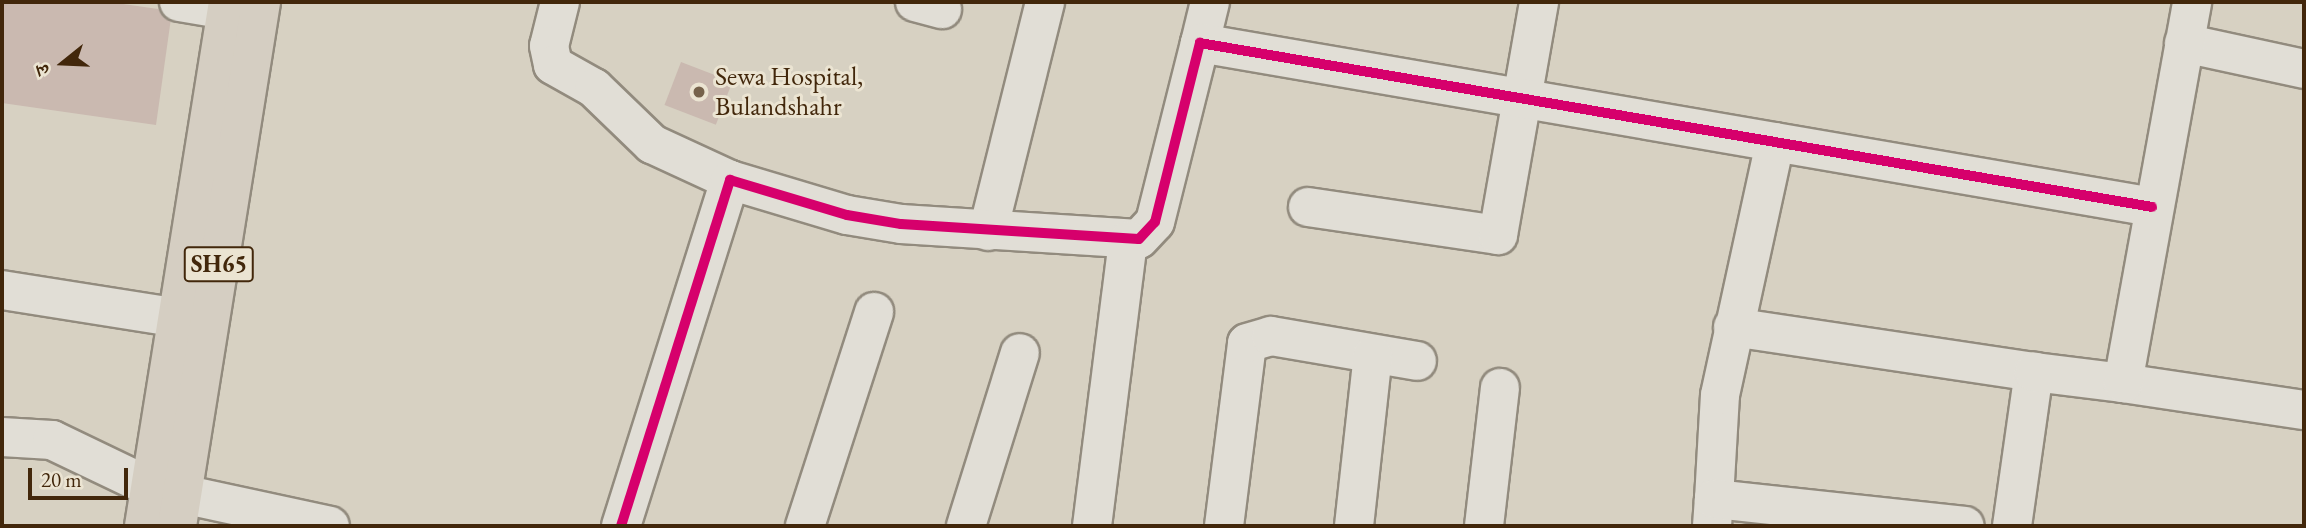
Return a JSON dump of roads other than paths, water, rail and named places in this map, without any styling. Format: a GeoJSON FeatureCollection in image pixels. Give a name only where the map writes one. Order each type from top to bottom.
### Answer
{"type":"FeatureCollection","features":[{"type":"Feature","properties":{"kind":"main road","name":"SH65"},"geometry":{"type":"LineString","coordinates":[[170,502],[178,318],[239,4]]}},
{"type":"Feature","properties":{"kind":"main road","name":"SH65"},"geometry":{"type":"LineString","coordinates":[[144,526],[170,502],[239,4]]}},
{"type":"Feature","properties":{"kind":"street"},"geometry":{"type":"LineString","coordinates":[[179,2],[239,4]]}},
{"type":"Feature","properties":{"kind":"street"},"geometry":{"type":"LineString","coordinates":[[560,2],[549,46],[553,65],[605,97],[652,144],[730,180],[847,215],[988,231],[1128,240],[1149,233],[1155,222],[1210,2]]}},
{"type":"Feature","properties":{"kind":"street"},"geometry":{"type":"LineString","coordinates":[[988,231],[1045,2]]}},
{"type":"Feature","properties":{"kind":"street"},"geometry":{"type":"LineString","coordinates":[[1308,207],[1492,238],[1500,227],[1539,2]]}},
{"type":"Feature","properties":{"kind":"street"},"geometry":{"type":"LineString","coordinates":[[2123,383],[2152,207],[2192,2]]}},
{"type":"Feature","properties":{"kind":"street"},"geometry":{"type":"LineString","coordinates":[[1200,43],[2152,207]]}},
{"type":"Feature","properties":{"kind":"street"},"geometry":{"type":"LineString","coordinates":[[2184,43],[2304,69]]}},
{"type":"Feature","properties":{"kind":"street"},"geometry":{"type":"LineString","coordinates":[[1775,142],[1720,395],[1713,513],[1965,526]]}},
{"type":"Feature","properties":{"kind":"street"},"geometry":{"type":"LineString","coordinates":[[621,526],[730,180]]}},
{"type":"Feature","properties":{"kind":"street"},"geometry":{"type":"LineString","coordinates":[[1092,526],[1128,240]]}},
{"type":"Feature","properties":{"kind":"street"},"geometry":{"type":"LineString","coordinates":[[2,290],[178,318]]}},
{"type":"Feature","properties":{"kind":"street"},"geometry":{"type":"LineString","coordinates":[[805,526],[874,312]]}},
{"type":"Feature","properties":{"kind":"street"},"geometry":{"type":"LineString","coordinates":[[1733,327],[2304,410]]}},
{"type":"Feature","properties":{"kind":"street"},"geometry":{"type":"LineString","coordinates":[[1223,526],[1247,343],[1271,336],[1418,361]]}},
{"type":"Feature","properties":{"kind":"street"},"geometry":{"type":"LineString","coordinates":[[966,526],[1020,353]]}},
{"type":"Feature","properties":{"kind":"street"},"geometry":{"type":"LineString","coordinates":[[1354,526],[1373,355]]}},
{"type":"Feature","properties":{"kind":"street"},"geometry":{"type":"LineString","coordinates":[[2012,526],[2034,372]]}},
{"type":"Feature","properties":{"kind":"street"},"geometry":{"type":"LineString","coordinates":[[1484,526],[1500,387]]}},
{"type":"Feature","properties":{"kind":"street"},"geometry":{"type":"LineString","coordinates":[[2,436],[52,440],[170,502],[330,526]]}},
{"type":"Feature","properties":{"kind":"place","name":"Sewa Hospital, Bulandshahr"},"geometry":{"type":"Point","coordinates":[699,92]}}]}
